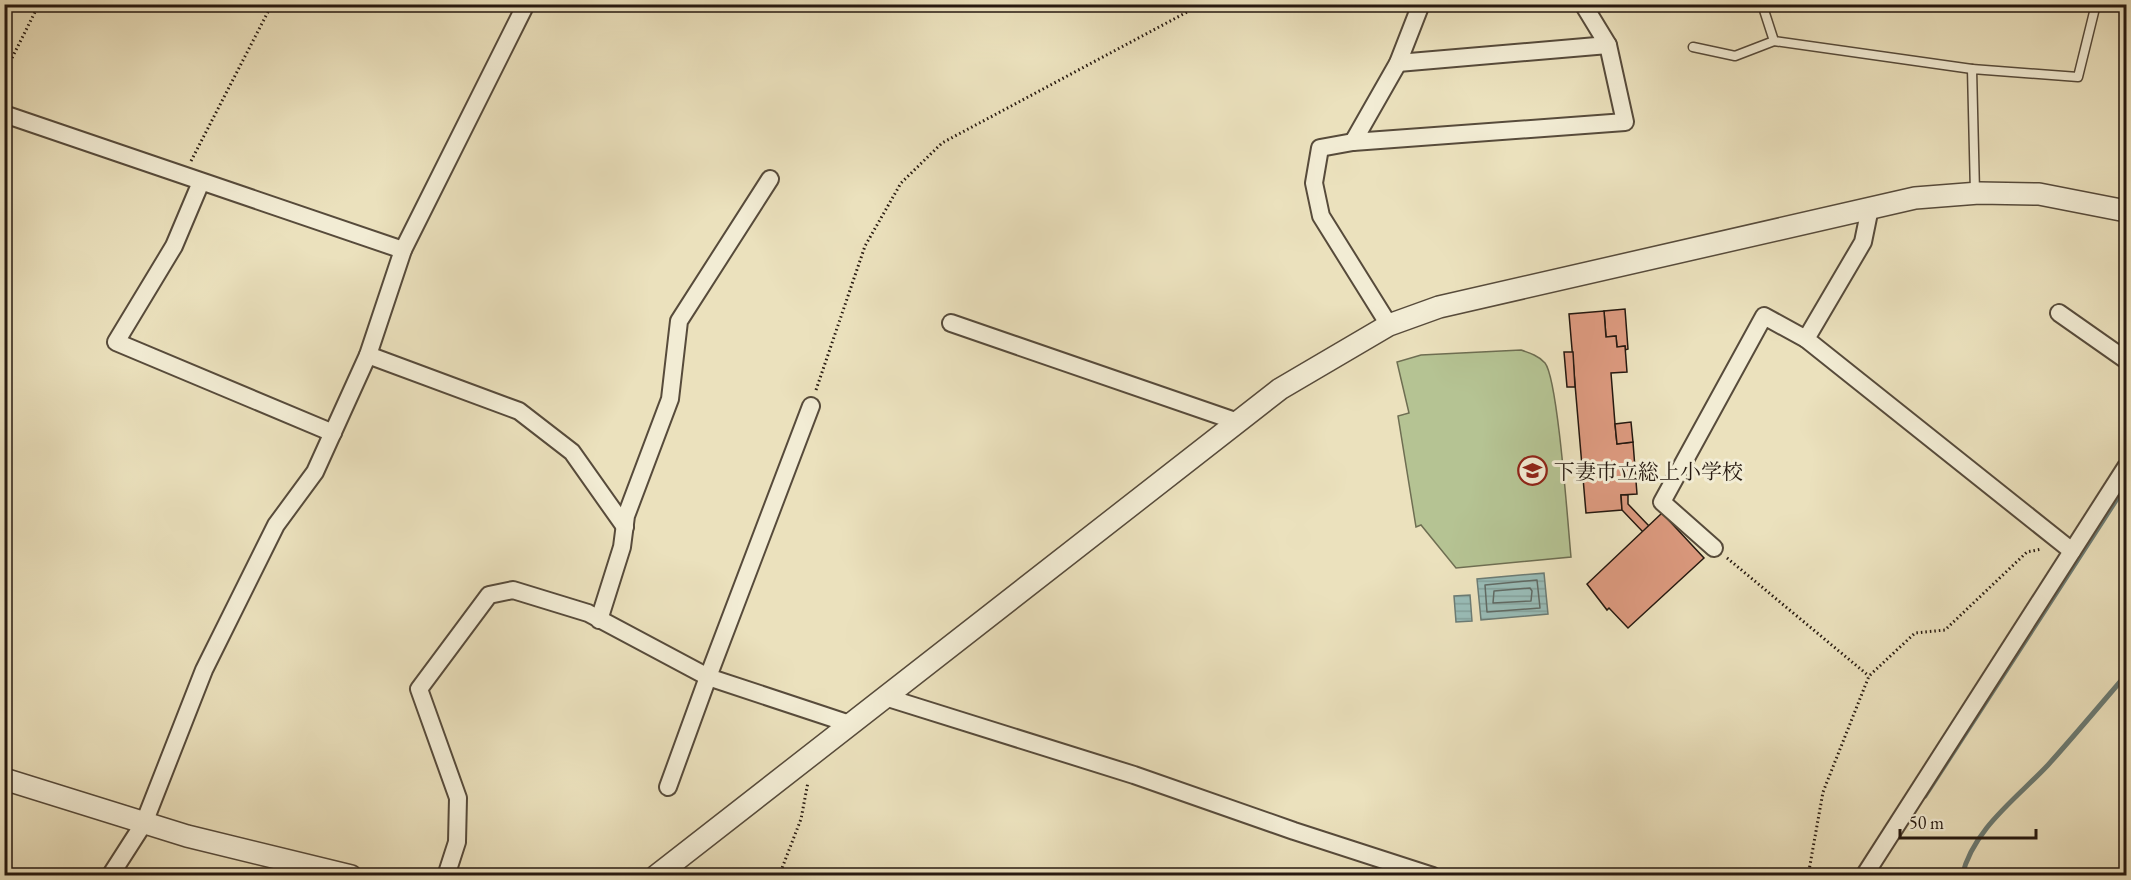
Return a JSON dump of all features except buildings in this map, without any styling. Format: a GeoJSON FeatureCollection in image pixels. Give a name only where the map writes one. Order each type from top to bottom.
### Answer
{"type":"FeatureCollection","features":[{"type":"Feature","properties":{"kind":"street"},"geometry":{"type":"LineString","coordinates":[[110,876],[144,823],[204,670],[276,525],[315,472],[368,355],[403,250],[526,4]]}},
{"type":"Feature","properties":{"kind":"street"},"geometry":{"type":"LineString","coordinates":[[1353,142],[1398,63],[1421,4]]}},
{"type":"Feature","properties":{"kind":"street"},"geometry":{"type":"LineString","coordinates":[[1389,325],[1321,216],[1314,183],[1320,148],[1353,142],[1625,122],[1608,45],[1582,4]]}},
{"type":"Feature","properties":{"kind":"street"},"geometry":{"type":"LineString","coordinates":[[1398,63],[1608,45]]}},
{"type":"Feature","properties":{"kind":"street"},"geometry":{"type":"LineString","coordinates":[[4,114],[403,250]]}},
{"type":"Feature","properties":{"kind":"street"},"geometry":{"type":"LineString","coordinates":[[599,620],[622,547],[626,516],[670,399],[679,321],[770,179]]}},
{"type":"Feature","properties":{"kind":"street"},"geometry":{"type":"LineString","coordinates":[[201,182],[174,246],[116,342],[333,433]]}},
{"type":"Feature","properties":{"kind":"street"},"geometry":{"type":"LineString","coordinates":[[656,876],[1280,389],[1389,325],[1439,307],[1915,198],[1976,193],[2039,194],[2127,211]]}},
{"type":"Feature","properties":{"kind":"street"},"geometry":{"type":"LineString","coordinates":[[1806,339],[1863,242],[1870,208]]}},
{"type":"Feature","properties":{"kind":"street"},"geometry":{"type":"LineString","coordinates":[[2059,313],[2127,360]]}},
{"type":"Feature","properties":{"kind":"street"},"geometry":{"type":"LineString","coordinates":[[1714,548],[1662,501],[1764,316],[1806,339],[2068,548]]}},
{"type":"Feature","properties":{"kind":"street"},"geometry":{"type":"LineString","coordinates":[[951,323],[1238,422]]}},
{"type":"Feature","properties":{"kind":"street"},"geometry":{"type":"LineString","coordinates":[[368,355],[519,411],[572,452],[625,527]]}},
{"type":"Feature","properties":{"kind":"street"},"geometry":{"type":"LineString","coordinates":[[668,788],[811,405]]}},
{"type":"Feature","properties":{"kind":"street"},"geometry":{"type":"LineString","coordinates":[[1864,876],[2068,548],[2127,467]]}},
{"type":"Feature","properties":{"kind":"street"},"geometry":{"type":"LineString","coordinates":[[446,876],[457,842],[458,798],[419,689],[489,595],[513,590],[588,613],[708,677],[850,724]]}},
{"type":"Feature","properties":{"kind":"street"},"geometry":{"type":"LineString","coordinates":[[885,697],[1134,775],[1294,831],[1433,876]]}},
{"type":"Feature","properties":{"kind":"street"},"geometry":{"type":"LineString","coordinates":[[4,779],[144,823],[310,871],[351,876]]}},
{"type":"Feature","properties":{"kind":"lane"},"geometry":{"type":"LineString","coordinates":[[1762,4],[1774,41]]}},
{"type":"Feature","properties":{"kind":"lane"},"geometry":{"type":"LineString","coordinates":[[1693,47],[1735,56],[1774,41],[1972,69],[2078,77],[2096,4]]}},
{"type":"Feature","properties":{"kind":"lane"},"geometry":{"type":"LineString","coordinates":[[1972,69],[1976,193]]}},
{"type":"Feature","properties":{"kind":"path"},"geometry":{"type":"LineString","coordinates":[[4,74],[39,4]]}},
{"type":"Feature","properties":{"kind":"path"},"geometry":{"type":"LineString","coordinates":[[184,176],[272,4]]}},
{"type":"Feature","properties":{"kind":"path"},"geometry":{"type":"LineString","coordinates":[[811,405],[865,246],[902,183],[942,143],[1202,4]]}},
{"type":"Feature","properties":{"kind":"path"},"geometry":{"type":"LineString","coordinates":[[1714,548],[1869,676]]}},
{"type":"Feature","properties":{"kind":"path"},"geometry":{"type":"LineString","coordinates":[[1808,876],[1823,792],[1869,676],[1915,633],[1945,630],[2027,552],[2068,548]]}},
{"type":"Feature","properties":{"kind":"path"},"geometry":{"type":"LineString","coordinates":[[779,876],[801,819],[814,751]]}},
{"type":"Feature","properties":{"kind":"green space"},"geometry":{"type":"Polygon","coordinates":[[[1521,350],[1543,361],[1550,375],[1558,424],[1571,557],[1456,568],[1421,525],[1416,527],[1398,416],[1409,413],[1397,362],[1421,355],[1521,350]]]}},
{"type":"Feature","properties":{"kind":"water"},"geometry":{"type":"Polygon","coordinates":[[[1544,573],[1548,614],[1481,620],[1477,579],[1544,573]]]}},
{"type":"Feature","properties":{"kind":"water"},"geometry":{"type":"Polygon","coordinates":[[[1470,595],[1472,621],[1456,622],[1454,596],[1470,595]]]}},
{"type":"Feature","properties":{"kind":"waterway"},"geometry":{"type":"LineString","coordinates":[[1925,796],[2126,485]]}},
{"type":"Feature","properties":{"kind":"waterway"},"geometry":{"type":"LineString","coordinates":[[1962,876],[1976,843],[1986,829],[2048,765],[2126,675]]}},
{"type":"Feature","properties":{"kind":"place","name":"下妻市立総上小学校"},"geometry":{"type":"Point","coordinates":[1533,471]}}]}
